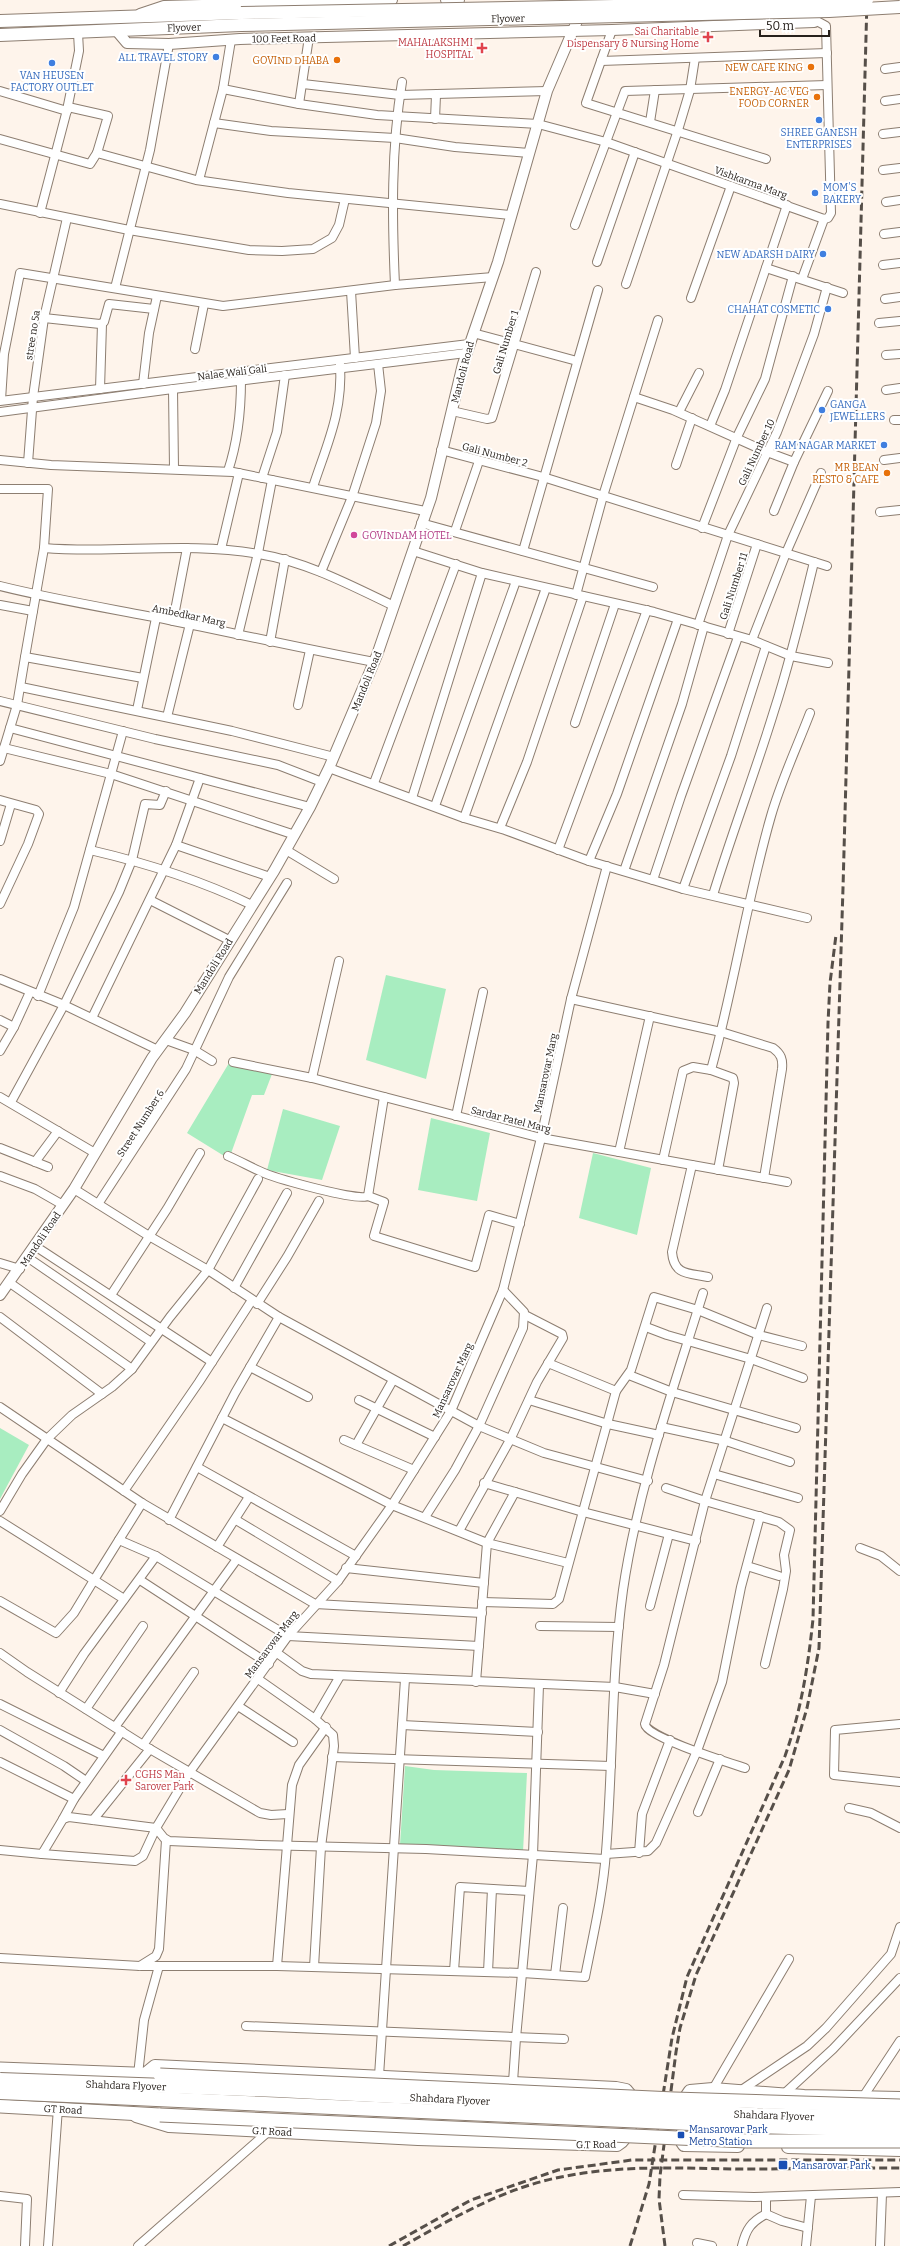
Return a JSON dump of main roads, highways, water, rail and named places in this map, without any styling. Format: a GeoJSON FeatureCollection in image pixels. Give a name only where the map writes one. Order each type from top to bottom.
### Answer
{"type":"FeatureCollection","features":[{"type":"Feature","properties":{"kind":"highway","name":"Shahdara Flyover"},"geometry":{"type":"LineString","coordinates":[[0,2080],[271,2090],[757,2115],[900,2118]]}},
{"type":"Feature","properties":{"kind":"highway","name":"Shahdara Flyover"},"geometry":{"type":"LineString","coordinates":[[0,2092],[749,2126],[900,2130]]}},
{"type":"Feature","properties":{"kind":"main road","name":"Flyover"},"geometry":{"type":"LineString","coordinates":[[0,21],[127,18],[176,15],[820,3],[866,0]]}},
{"type":"Feature","properties":{"kind":"main road","name":"Flyover"},"geometry":{"type":"LineString","coordinates":[[0,35],[78,33],[146,29],[829,11],[900,7]]}},
{"type":"Feature","properties":{"kind":"main road","name":"G.T Road"},"geometry":{"type":"LineString","coordinates":[[126,2113],[169,2126],[418,2139],[617,2145],[625,2141],[629,2133],[631,2096],[626,2090],[513,2082],[155,2066],[141,2075]]}},
{"type":"Feature","properties":{"kind":"main road","name":"Shahdara Flyover"},"geometry":{"type":"LineString","coordinates":[[0,2069],[697,2100],[900,2106]]}},
{"type":"Feature","properties":{"kind":"main road"},"geometry":{"type":"LineString","coordinates":[[900,2098],[713,2089],[690,2091],[686,2097],[682,2142],[684,2145],[900,2150]]}},
{"type":"Feature","properties":{"kind":"main road","name":"GT Road"},"geometry":{"type":"LineString","coordinates":[[0,2106],[58,2108],[126,2113]]}},
{"type":"Feature","properties":{"kind":"main road"},"geometry":{"type":"LineString","coordinates":[[126,2113],[160,2116],[747,2141],[900,2141]]}},
{"type":"Feature","properties":{"kind":"railway"},"geometry":{"type":"LineString","coordinates":[[665,2246],[659,2199],[660,2176],[680,2028],[696,1975],[789,1770],[807,1708],[819,1648],[843,888],[867,0]]}},
{"type":"Feature","properties":{"kind":"railway"},"geometry":{"type":"LineString","coordinates":[[630,2246],[649,2184],[672,2038],[687,1977],[785,1756],[800,1706],[809,1654],[813,1619],[828,1023],[830,983],[836,935]]}},
{"type":"Feature","properties":{"kind":"railway"},"geometry":{"type":"LineString","coordinates":[[389,2246],[471,2200],[558,2170],[632,2160],[900,2160]]}},
{"type":"Feature","properties":{"kind":"railway"},"geometry":{"type":"LineString","coordinates":[[403,2246],[479,2205],[499,2196],[540,2182],[583,2173],[648,2168],[900,2168]]}},
{"type":"Feature","properties":{"kind":"place","name":"Sai Charitable Dispensary & Nursing Home"},"geometry":{"type":"Point","coordinates":[708,37]}},
{"type":"Feature","properties":{"kind":"place","name":"MAHALAKSHMI HOSPITAL"},"geometry":{"type":"Point","coordinates":[482,48]}},
{"type":"Feature","properties":{"kind":"place","name":"ALL TRAVEL STORY"},"geometry":{"type":"Point","coordinates":[216,57]}},
{"type":"Feature","properties":{"kind":"place","name":"GOVIND DHABA"},"geometry":{"type":"Point","coordinates":[337,60]}},
{"type":"Feature","properties":{"kind":"place","name":"VAN HEUSEN FACTORY OUTLET"},"geometry":{"type":"Point","coordinates":[52,63]}},
{"type":"Feature","properties":{"kind":"place","name":"NEW CAFE KING"},"geometry":{"type":"Point","coordinates":[811,67]}},
{"type":"Feature","properties":{"kind":"place","name":"ENERGY-AC VEG FOOD CORNER"},"geometry":{"type":"Point","coordinates":[817,97]}},
{"type":"Feature","properties":{"kind":"place","name":"SHREE GANESH ENTERPRISES"},"geometry":{"type":"Point","coordinates":[819,120]}},
{"type":"Feature","properties":{"kind":"place","name":"MOM'S BAKERY"},"geometry":{"type":"Point","coordinates":[815,193]}},
{"type":"Feature","properties":{"kind":"place","name":"NEW ADARSH DAIRY"},"geometry":{"type":"Point","coordinates":[823,254]}},
{"type":"Feature","properties":{"kind":"place","name":"CHAHAT COSMETIC"},"geometry":{"type":"Point","coordinates":[828,309]}},
{"type":"Feature","properties":{"kind":"place","name":"GANGA JEWELLERS"},"geometry":{"type":"Point","coordinates":[822,410]}},
{"type":"Feature","properties":{"kind":"place","name":"RAM NAGAR MARKET"},"geometry":{"type":"Point","coordinates":[884,445]}},
{"type":"Feature","properties":{"kind":"place","name":"MR BEAN RESTO & CAFE"},"geometry":{"type":"Point","coordinates":[887,473]}},
{"type":"Feature","properties":{"kind":"place","name":"GOVINDAM HOTEL"},"geometry":{"type":"Point","coordinates":[354,535]}},
{"type":"Feature","properties":{"kind":"place","name":"CGHS Man Sarover Park"},"geometry":{"type":"Point","coordinates":[126,1780]}},
{"type":"Feature","properties":{"kind":"place","name":"Mansarovar Park Metro Station"},"geometry":{"type":"Point","coordinates":[681,2135]}},
{"type":"Feature","properties":{"kind":"place","name":"Mansarovar Park"},"geometry":{"type":"Point","coordinates":[783,2165]}}]}
